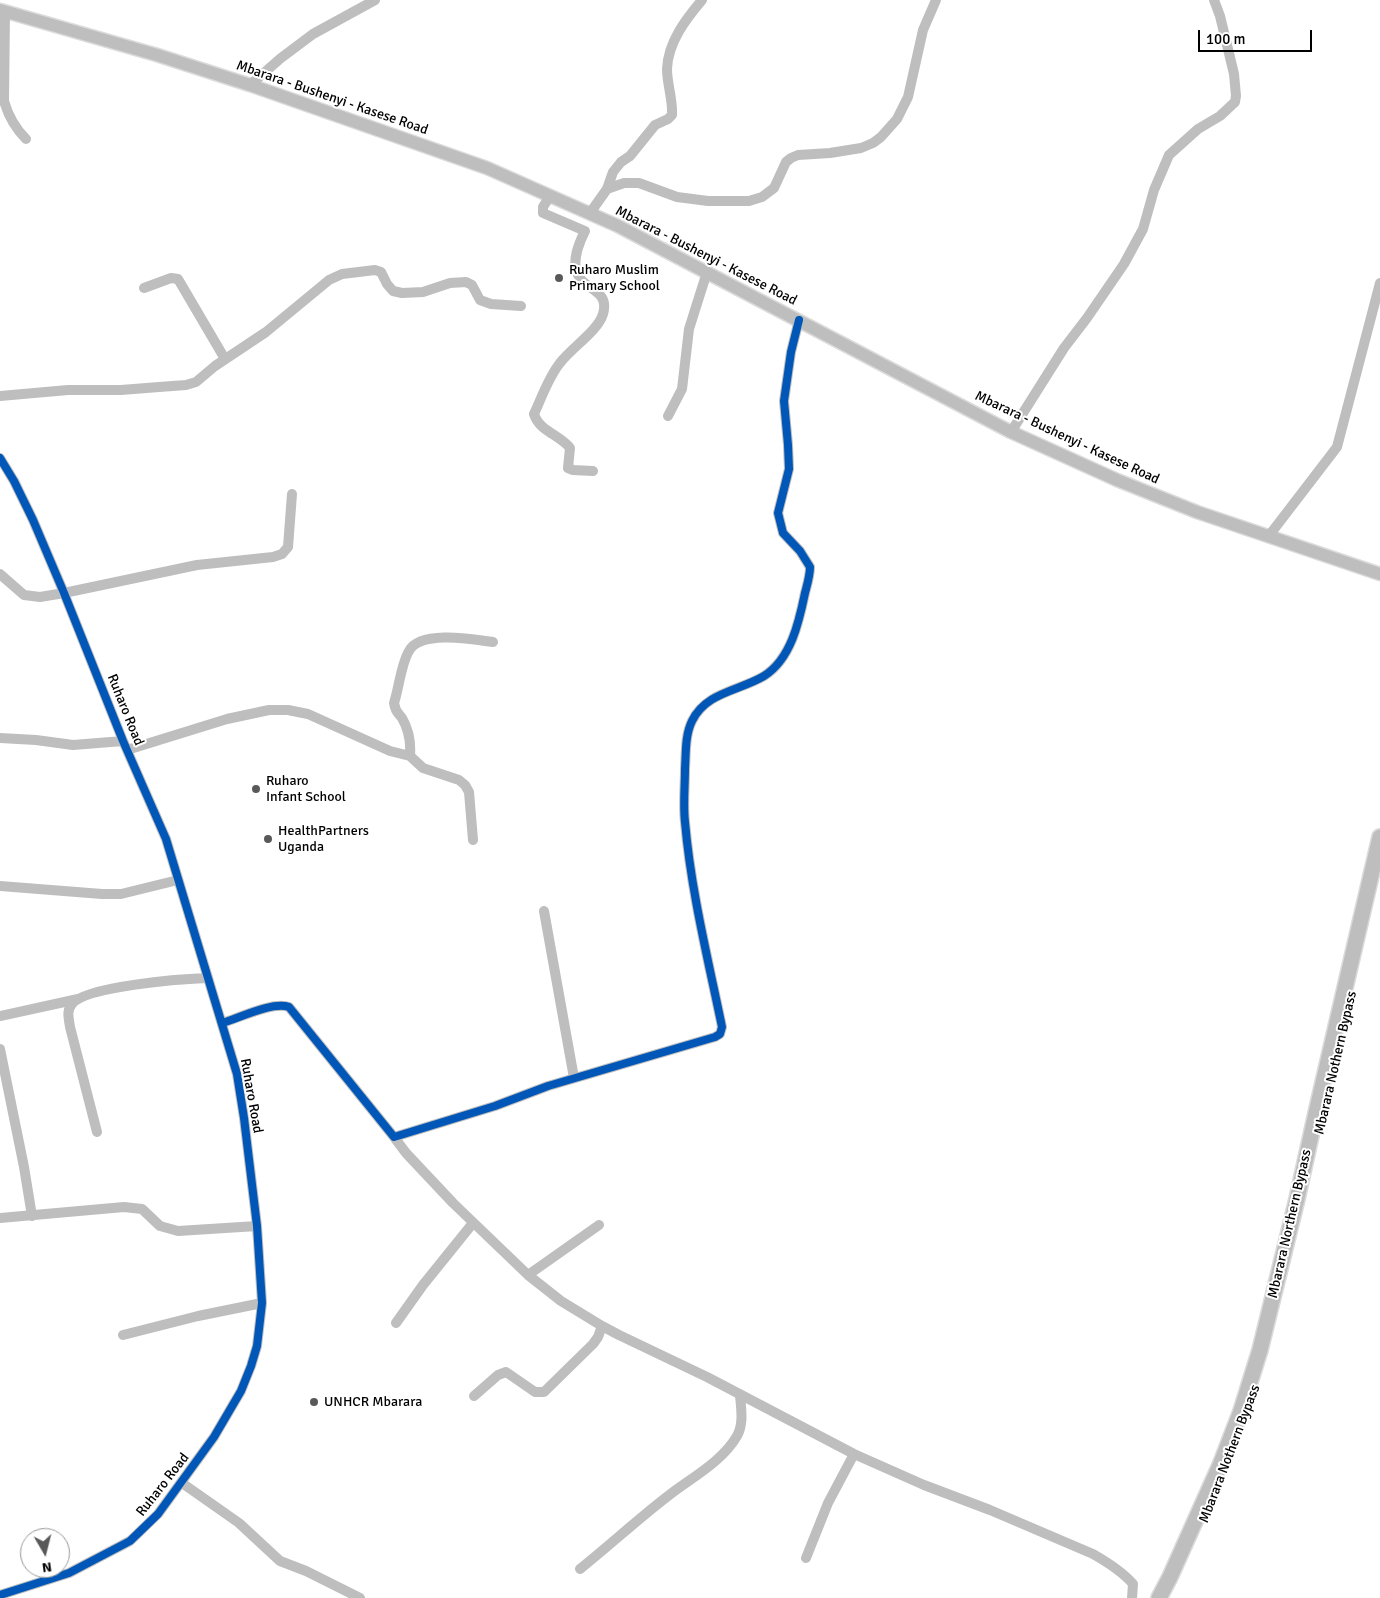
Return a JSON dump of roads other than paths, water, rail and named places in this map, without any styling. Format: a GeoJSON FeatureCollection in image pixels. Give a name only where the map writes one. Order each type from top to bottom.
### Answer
{"type":"FeatureCollection","features":[{"type":"Feature","properties":{"kind":"highway","name":"Mbarara Northern Bypass"},"geometry":{"type":"LineString","coordinates":[[1159,1598],[1221,1463],[1241,1411],[1260,1350],[1297,1199],[1380,837]]}},
{"type":"Feature","properties":{"kind":"highway","name":"Mbarara Nothern Bypass"},"geometry":{"type":"LineString","coordinates":[[1169,1598],[1196,1545],[1250,1409],[1268,1345],[1314,1158],[1380,866]]}},
{"type":"Feature","properties":{"kind":"main road","name":"Mbarara - Bushenyi - Kasese Road"},"geometry":{"type":"LineString","coordinates":[[2,11],[157,55],[250,85],[487,168],[618,226],[1011,432],[1117,480],[1196,512],[1380,574]]}},
{"type":"Feature","properties":{"kind":"street"},"geometry":{"type":"LineString","coordinates":[[250,85],[313,34],[375,0]]}},
{"type":"Feature","properties":{"kind":"street"},"geometry":{"type":"LineString","coordinates":[[590,214],[607,189],[613,172],[621,162],[630,156],[655,125],[672,115],[667,68],[670,52],[676,37],[690,14],[702,0]]}},
{"type":"Feature","properties":{"kind":"street"},"geometry":{"type":"LineString","coordinates":[[607,189],[624,183],[639,183],[677,197],[708,201],[749,201],[762,197],[774,188],[786,162],[791,158],[830,154],[873,144],[897,119],[908,97],[923,30],[936,0]]}},
{"type":"Feature","properties":{"kind":"street"},"geometry":{"type":"LineString","coordinates":[[1011,432],[1064,348],[1124,264],[1143,229],[1154,190],[1169,155],[1198,129],[1220,116],[1235,102],[1234,74],[1220,16],[1214,0]]}},
{"type":"Feature","properties":{"kind":"street"},"geometry":{"type":"LineString","coordinates":[[2,11],[4,101],[12,120],[26,139]]}},
{"type":"Feature","properties":{"kind":"street"},"geometry":{"type":"LineString","coordinates":[[550,196],[543,207],[544,213],[585,230],[578,249],[575,267],[578,276],[602,298],[604,308],[603,315],[597,325],[560,363],[548,383],[534,414],[539,423],[565,441],[570,448],[568,468],[593,471]]}},
{"type":"Feature","properties":{"kind":"street"},"geometry":{"type":"LineString","coordinates":[[0,396],[68,390],[121,390],[186,385],[196,382],[225,359],[266,332],[330,280],[342,274],[376,270],[381,272],[392,291],[402,293],[423,292],[450,283],[466,282],[472,285],[480,300],[491,304],[521,306]]}},
{"type":"Feature","properties":{"kind":"street"},"geometry":{"type":"LineString","coordinates":[[668,416],[682,390],[689,329],[707,272]]}},
{"type":"Feature","properties":{"kind":"street"},"geometry":{"type":"LineString","coordinates":[[144,288],[171,278],[178,279],[225,359]]}},
{"type":"Feature","properties":{"kind":"street"},"geometry":{"type":"LineString","coordinates":[[1268,537],[1337,447],[1380,283]]}},
{"type":"Feature","properties":{"kind":"street"},"geometry":{"type":"LineString","coordinates":[[394,1137],[495,1106],[574,1078],[715,1037],[722,1030],[696,904],[684,821],[686,746],[691,723],[698,710],[704,704],[726,691],[764,675],[780,661],[791,642],[800,618],[810,567],[800,551],[782,534],[778,513],[788,469],[784,401],[791,352],[799,320]]}},
{"type":"Feature","properties":{"kind":"street","name":"Ruharo Road"},"geometry":{"type":"LineString","coordinates":[[0,458],[14,481],[33,520],[125,746],[166,839],[222,1023],[238,1083],[257,1226],[262,1303],[257,1346],[241,1391],[219,1430],[158,1514],[130,1541],[69,1573],[0,1595]]}},
{"type":"Feature","properties":{"kind":"street"},"geometry":{"type":"LineString","coordinates":[[0,574],[24,595],[40,597],[197,565],[261,559],[282,554],[288,547],[292,494]]}},
{"type":"Feature","properties":{"kind":"street"},"geometry":{"type":"LineString","coordinates":[[410,756],[409,734],[402,719],[396,712],[394,703],[409,650],[417,642],[439,638],[467,638],[493,642]]}},
{"type":"Feature","properties":{"kind":"street"},"geometry":{"type":"LineString","coordinates":[[0,738],[42,740],[73,745],[125,746],[269,710],[308,714],[390,752],[410,756],[423,768],[459,780],[465,785],[468,792],[473,840]]}},
{"type":"Feature","properties":{"kind":"street"},"geometry":{"type":"LineString","coordinates":[[0,886],[121,894],[178,880]]}},
{"type":"Feature","properties":{"kind":"street"},"geometry":{"type":"LineString","coordinates":[[544,911],[574,1078]]}},
{"type":"Feature","properties":{"kind":"street"},"geometry":{"type":"LineString","coordinates":[[0,1016],[79,998],[88,994],[177,979],[207,978]]}},
{"type":"Feature","properties":{"kind":"street"},"geometry":{"type":"LineString","coordinates":[[79,998],[71,1005],[68,1011],[70,1027],[97,1132]]}},
{"type":"Feature","properties":{"kind":"street"},"geometry":{"type":"LineString","coordinates":[[222,1023],[264,1009],[281,1005],[289,1007],[427,1176],[473,1223],[528,1275],[561,1300],[602,1326],[740,1394],[854,1454],[1092,1554],[1107,1562],[1133,1584],[1132,1598]]}},
{"type":"Feature","properties":{"kind":"street"},"geometry":{"type":"LineString","coordinates":[[0,1049],[32,1216]]}},
{"type":"Feature","properties":{"kind":"street"},"geometry":{"type":"LineString","coordinates":[[0,1218],[140,1207],[160,1226],[170,1230],[257,1226]]}},
{"type":"Feature","properties":{"kind":"street"},"geometry":{"type":"LineString","coordinates":[[396,1323],[423,1285],[473,1223]]}},
{"type":"Feature","properties":{"kind":"street"},"geometry":{"type":"LineString","coordinates":[[528,1275],[599,1225]]}},
{"type":"Feature","properties":{"kind":"street"},"geometry":{"type":"LineString","coordinates":[[123,1335],[198,1316],[262,1303]]}},
{"type":"Feature","properties":{"kind":"street"},"geometry":{"type":"LineString","coordinates":[[474,1396],[498,1375],[506,1372],[535,1392],[544,1392],[593,1344],[602,1326]]}},
{"type":"Feature","properties":{"kind":"street"},"geometry":{"type":"LineString","coordinates":[[580,1569],[666,1497],[711,1464],[728,1447],[740,1430],[740,1394]]}},
{"type":"Feature","properties":{"kind":"street"},"geometry":{"type":"LineString","coordinates":[[806,1558],[828,1503],[854,1454]]}},
{"type":"Feature","properties":{"kind":"street"},"geometry":{"type":"LineString","coordinates":[[182,1482],[239,1523],[280,1562],[306,1571],[360,1598]]}},
{"type":"Feature","properties":{"kind":"place","name":"Ruharo Muslim Primary School"},"geometry":{"type":"Point","coordinates":[559,278]}},
{"type":"Feature","properties":{"kind":"place","name":"Ruharo Infant School"},"geometry":{"type":"Point","coordinates":[256,789]}},
{"type":"Feature","properties":{"kind":"place","name":"HealthPartners Uganda"},"geometry":{"type":"Point","coordinates":[268,839]}},
{"type":"Feature","properties":{"kind":"place","name":"UNHCR Mbarara"},"geometry":{"type":"Point","coordinates":[314,1402]}}]}
